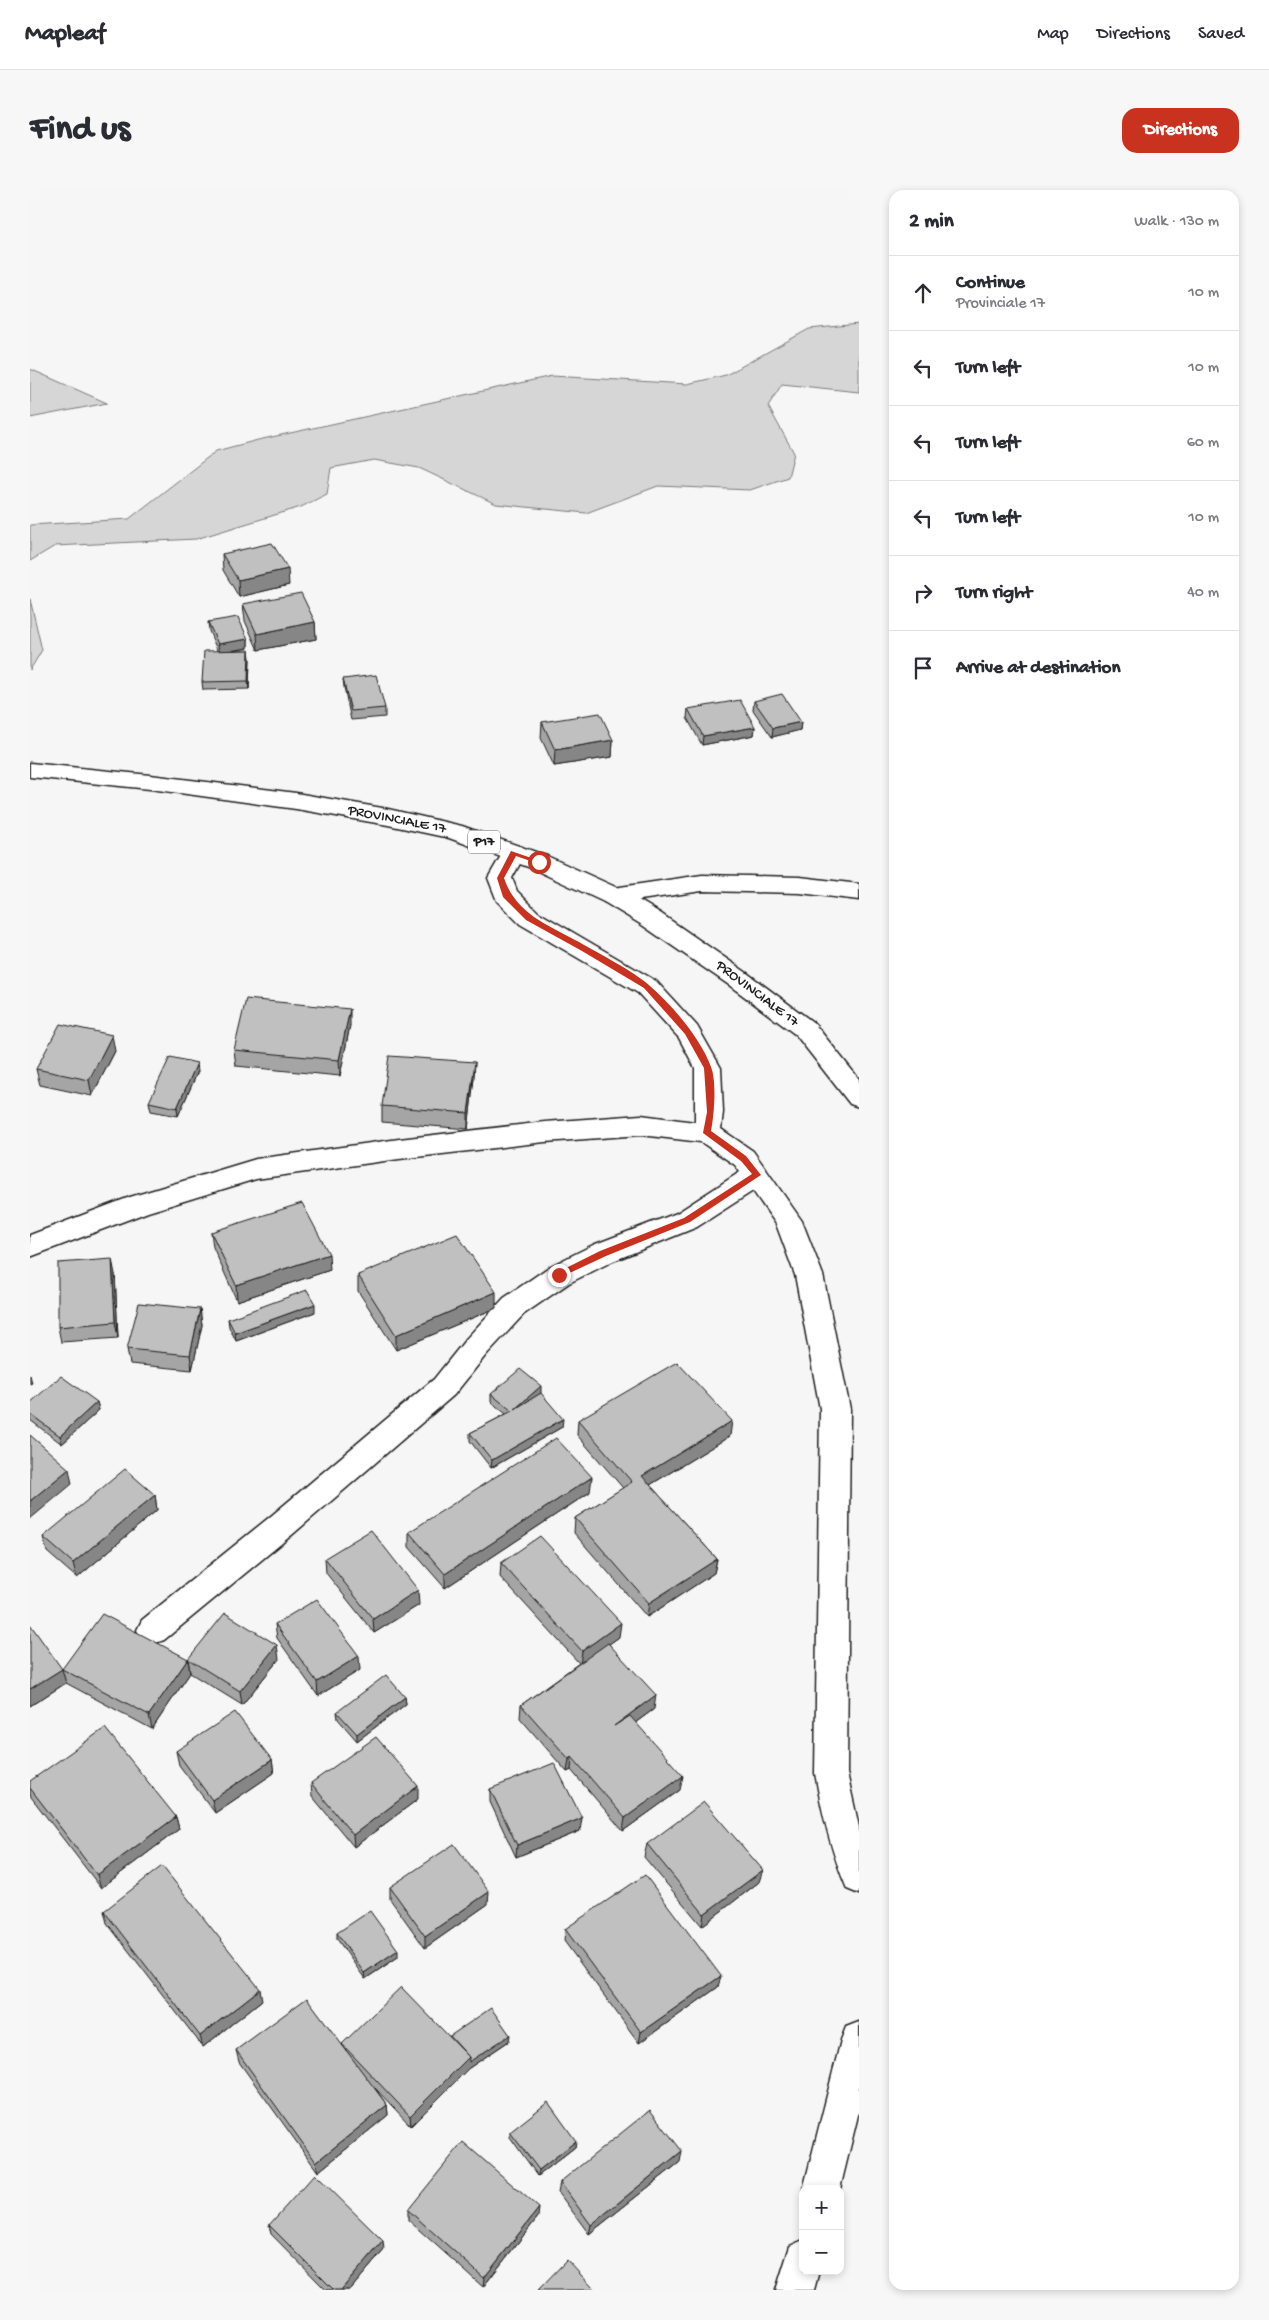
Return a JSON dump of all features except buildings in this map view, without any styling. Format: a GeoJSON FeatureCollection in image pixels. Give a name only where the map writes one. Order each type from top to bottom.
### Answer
{"type":"FeatureCollection","features":[{"type":"Feature","properties":{"kind":"street","name":"PROVINCIALE 17"},"geometry":{"type":"LineString","coordinates":[[30,770],[150,782],[296,801],[454,831],[539,862],[614,896],[650,918],[738,979],[805,1030],[859,1097]]}},
{"type":"Feature","properties":{"kind":"street"},"geometry":{"type":"LineString","coordinates":[[514,853],[500,878],[506,895],[529,918],[585,949],[647,987],[688,1032],[708,1068],[710,1112],[707,1133]]}},
{"type":"Feature","properties":{"kind":"street"},"geometry":{"type":"LineString","coordinates":[[614,896],[702,883],[800,885],[859,892]]}},
{"type":"Feature","properties":{"kind":"street"},"geometry":{"type":"LineString","coordinates":[[30,1246],[140,1204],[256,1170],[399,1149],[545,1132],[640,1125],[707,1133],[744,1158],[758,1175],[788,1221],[809,1275],[836,1410],[831,1773],[841,1823],[859,1878]]}},
{"type":"Feature","properties":{"kind":"street"},"geometry":{"type":"LineString","coordinates":[[153,1630],[282,1525],[444,1386],[476,1347],[514,1306],[559,1275],[603,1253],[687,1220],[758,1175]]}},
{"type":"Feature","properties":{"kind":"street"},"geometry":{"type":"LineString","coordinates":[[822,2185],[859,2040]]}},
{"type":"Feature","properties":{"kind":"street"},"geometry":{"type":"LineString","coordinates":[[795,2290],[799,2274]]}},
{"type":"Feature","properties":{"kind":"shaded area"},"geometry":{"type":"Polygon","coordinates":[[[859,324],[859,392],[782,384],[768,406],[794,453],[788,477],[750,490],[658,486],[586,513],[496,504],[419,468],[374,460],[331,468],[327,494],[301,507],[196,539],[55,546],[30,561],[30,525],[129,519],[216,451],[258,440],[552,376],[687,384],[726,375],[809,329],[859,324]]]}},
{"type":"Feature","properties":{"kind":"shaded area"},"geometry":{"type":"Polygon","coordinates":[[[30,369],[107,403],[30,418],[30,369]]]}},
{"type":"Feature","properties":{"kind":"shaded area"},"geometry":{"type":"Polygon","coordinates":[[[30,599],[42,650],[30,670],[30,599]]]}},
{"type":"Feature","properties":{"kind":"route"},"geometry":{"type":"LineString","coordinates":[[539,862],[514,853],[500,878],[506,895],[529,918],[585,949],[647,987],[688,1032],[708,1068],[710,1112],[707,1133],[744,1158],[758,1175],[687,1220],[603,1253],[559,1275]]}}]}
